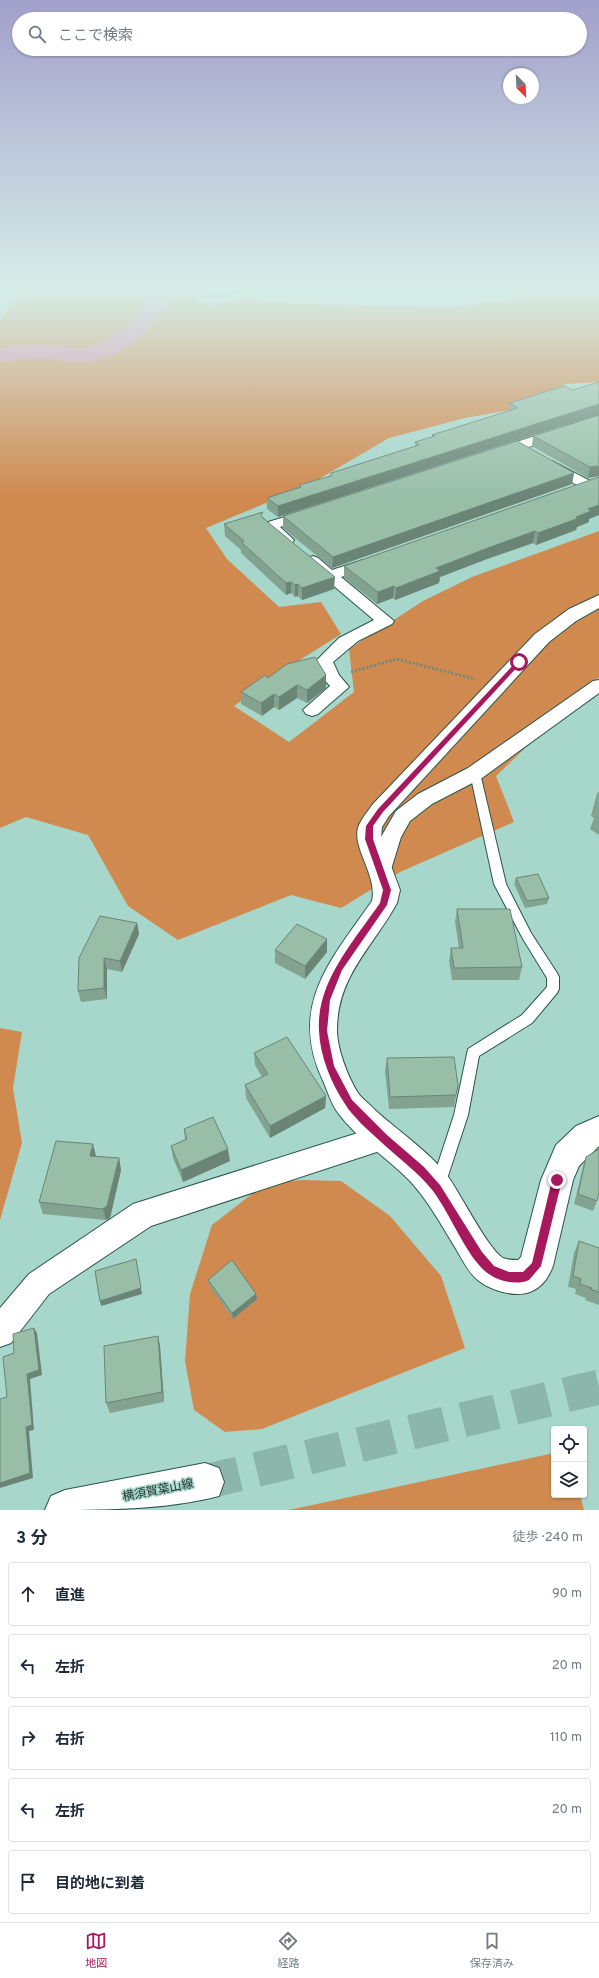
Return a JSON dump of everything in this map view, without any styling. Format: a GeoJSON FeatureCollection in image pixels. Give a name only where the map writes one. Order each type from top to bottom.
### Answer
{"type":"FeatureCollection","features":[{"type":"Feature","properties":{"kind":"street"},"geometry":{"type":"LineString","coordinates":[[488,456],[599,420]]}},
{"type":"Feature","properties":{"kind":"street"},"geometry":{"type":"LineString","coordinates":[[518,446],[593,483]]}},
{"type":"Feature","properties":{"kind":"street"},"geometry":{"type":"LineString","coordinates":[[573,490],[593,483]]}},
{"type":"Feature","properties":{"kind":"street"},"geometry":{"type":"LineString","coordinates":[[312,710],[340,687],[331,677],[324,662],[337,647],[362,631],[386,621],[270,526],[323,509]]}},
{"type":"Feature","properties":{"kind":"street"},"geometry":{"type":"LineString","coordinates":[[330,576],[382,558]]}},
{"type":"Feature","properties":{"kind":"street"},"geometry":{"type":"LineString","coordinates":[[599,601],[581,608],[558,624],[542,638],[381,810],[370,826],[369,839],[387,890],[384,903],[338,969],[326,1000],[323,1031],[330,1066],[348,1103],[383,1138],[421,1170],[437,1188],[479,1256],[490,1269],[508,1277],[526,1277],[536,1266],[557,1180],[567,1156],[587,1136],[599,1130]]}},
{"type":"Feature","properties":{"kind":"street"},"geometry":{"type":"LineString","coordinates":[[381,870],[391,837],[403,816],[425,799],[475,773],[599,685]]}},
{"type":"Feature","properties":{"kind":"street"},"geometry":{"type":"LineString","coordinates":[[0,1332],[39,1284],[143,1214],[383,1138]]}},
{"type":"Feature","properties":{"kind":"street","name":"横須賀葉山線"},"geometry":{"type":"LineString","coordinates":[[65,1510],[205,1482]]}},
{"type":"Feature","properties":{"kind":"lane"},"geometry":{"type":"LineString","coordinates":[[437,1188],[461,1115],[473,1053],[527,1019],[553,989],[553,977],[527,936],[500,884],[475,773]]}},
{"type":"Feature","properties":{"kind":"path"},"geometry":{"type":"LineString","coordinates":[[331,677],[397,659],[499,685]]}},
{"type":"Feature","properties":{"kind":"shaded area"},"geometry":{"type":"Polygon","coordinates":[[[0,357],[599,357],[599,382],[565,384],[532,406],[465,418],[389,438],[307,486],[206,528],[227,559],[279,607],[321,602],[341,634],[284,670],[234,706],[289,742],[354,692],[349,649],[423,601],[472,577],[599,531],[599,677],[496,776],[514,822],[400,872],[341,908],[291,895],[178,940],[128,906],[88,835],[26,817],[0,828],[0,357]]]}},
{"type":"Feature","properties":{"kind":"shaded area"},"geometry":{"type":"Polygon","coordinates":[[[0,1028],[22,1032],[13,1088],[22,1143],[0,1220],[0,1028]]]}},
{"type":"Feature","properties":{"kind":"shaded area"},"geometry":{"type":"Polygon","coordinates":[[[302,1180],[341,1181],[390,1216],[441,1276],[465,1348],[262,1429],[225,1432],[194,1410],[185,1361],[190,1294],[212,1225],[266,1183],[302,1180]]]}},
{"type":"Feature","properties":{"kind":"shaded area"},"geometry":{"type":"Polygon","coordinates":[[[551,1454],[551,1498],[581,1498],[584,1510],[289,1510],[551,1454]]]}},
{"type":"Feature","properties":{"kind":"building"},"geometry":{"type":"Polygon","coordinates":[[[599,382],[599,404],[278,506],[267,498],[301,487],[299,485],[331,476],[331,473],[419,445],[415,442],[435,436],[432,435],[518,408],[510,403],[564,386],[573,390],[599,382]]]}},
{"type":"Feature","properties":{"kind":"building"},"geometry":{"type":"Polygon","coordinates":[[[599,415],[599,466],[590,467],[533,436],[599,415]]]}},
{"type":"Feature","properties":{"kind":"building"},"geometry":{"type":"Polygon","coordinates":[[[517,441],[574,473],[333,557],[283,516],[517,441]]]}},
{"type":"Feature","properties":{"kind":"building"},"geometry":{"type":"Polygon","coordinates":[[[599,477],[599,505],[588,509],[591,511],[576,517],[579,518],[538,533],[535,531],[488,548],[436,568],[440,571],[396,588],[394,586],[378,592],[344,566],[599,477]]]}},
{"type":"Feature","properties":{"kind":"building"},"geometry":{"type":"Polygon","coordinates":[[[263,512],[261,515],[264,519],[335,577],[302,588],[298,584],[295,585],[291,582],[286,583],[241,542],[244,541],[224,524],[263,512]]]}},
{"type":"Feature","properties":{"kind":"building"},"geometry":{"type":"Polygon","coordinates":[[[315,657],[326,675],[307,690],[297,685],[279,697],[274,694],[261,703],[241,692],[265,675],[268,678],[287,664],[315,657]]]}},
{"type":"Feature","properties":{"kind":"building"},"geometry":{"type":"Polygon","coordinates":[[[538,874],[549,898],[527,901],[516,878],[538,874]]]}},
{"type":"Feature","properties":{"kind":"building"},"geometry":{"type":"Polygon","coordinates":[[[457,909],[510,909],[522,967],[454,968],[451,948],[463,948],[457,909]]]}},
{"type":"Feature","properties":{"kind":"building"},"geometry":{"type":"Polygon","coordinates":[[[100,916],[137,923],[120,961],[104,958],[104,988],[78,991],[79,958],[100,916]]]}},
{"type":"Feature","properties":{"kind":"building"},"geometry":{"type":"Polygon","coordinates":[[[297,924],[327,939],[305,966],[275,950],[297,924]]]}},
{"type":"Feature","properties":{"kind":"building"},"geometry":{"type":"Polygon","coordinates":[[[287,1037],[326,1096],[270,1126],[245,1085],[268,1074],[254,1053],[287,1037]]]}},
{"type":"Feature","properties":{"kind":"building"},"geometry":{"type":"Polygon","coordinates":[[[454,1057],[458,1085],[456,1095],[390,1097],[387,1058],[454,1057]]]}},
{"type":"Feature","properties":{"kind":"building"},"geometry":{"type":"Polygon","coordinates":[[[213,1117],[228,1149],[181,1170],[171,1146],[187,1139],[184,1129],[213,1117]]]}},
{"type":"Feature","properties":{"kind":"building"},"geometry":{"type":"Polygon","coordinates":[[[56,1141],[93,1144],[90,1156],[119,1158],[107,1206],[103,1209],[39,1202],[56,1141]]]}},
{"type":"Feature","properties":{"kind":"building"},"geometry":{"type":"Polygon","coordinates":[[[599,1149],[599,1192],[597,1201],[578,1194],[586,1157],[599,1149]]]}},
{"type":"Feature","properties":{"kind":"building"},"geometry":{"type":"Polygon","coordinates":[[[579,1241],[599,1248],[599,1292],[580,1284],[581,1279],[573,1276],[579,1241]]]}},
{"type":"Feature","properties":{"kind":"building"},"geometry":{"type":"Polygon","coordinates":[[[136,1259],[141,1288],[100,1301],[95,1271],[136,1259]]]}},
{"type":"Feature","properties":{"kind":"building"},"geometry":{"type":"Polygon","coordinates":[[[232,1260],[256,1294],[232,1313],[208,1280],[232,1260]]]}},
{"type":"Feature","properties":{"kind":"building"},"geometry":{"type":"Polygon","coordinates":[[[34,1328],[39,1370],[27,1374],[32,1425],[26,1427],[30,1473],[0,1483],[0,1399],[7,1397],[3,1357],[14,1353],[13,1334],[34,1328]]]}},
{"type":"Feature","properties":{"kind":"building"},"geometry":{"type":"Polygon","coordinates":[[[158,1336],[162,1392],[106,1403],[104,1346],[158,1336]]]}},
{"type":"Feature","properties":{"kind":"tunnel"},"geometry":{"type":"LineString","coordinates":[[205,1482],[599,1387]]}},
{"type":"Feature","properties":{"kind":"route"},"geometry":{"type":"LineString","coordinates":[[519,662],[381,810],[370,826],[369,839],[387,890],[384,903],[338,969],[326,1000],[323,1031],[330,1066],[348,1103],[383,1138],[421,1170],[437,1188],[479,1256],[490,1269],[508,1277],[526,1277],[536,1266],[557,1180]]}}]}
